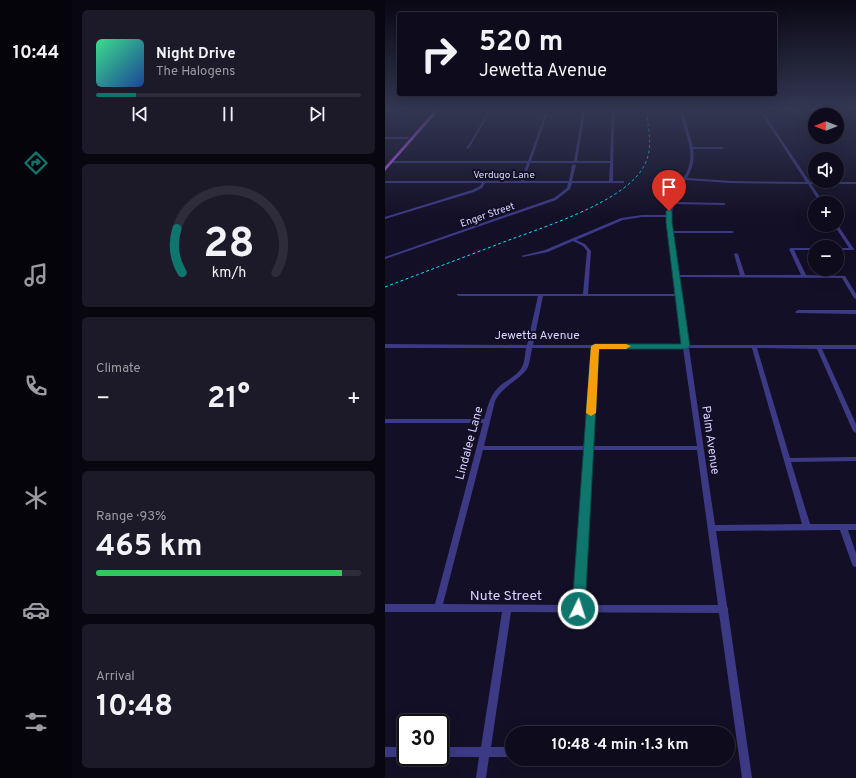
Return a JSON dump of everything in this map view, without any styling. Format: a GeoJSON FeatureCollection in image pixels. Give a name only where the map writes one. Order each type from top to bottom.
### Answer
{"type":"FeatureCollection","features":[{"type":"Feature","properties":{"kind":"main road"},"geometry":{"type":"LineString","coordinates":[[385,166],[401,145]]}},
{"type":"Feature","properties":{"kind":"main road"},"geometry":{"type":"LineString","coordinates":[[385,166],[392,162],[407,145]]}},
{"type":"Feature","properties":{"kind":"main road"},"geometry":{"type":"LineString","coordinates":[[392,162],[390,160],[397,150]]}},
{"type":"Feature","properties":{"kind":"street"},"geometry":{"type":"LineString","coordinates":[[522,182],[535,145]]}},
{"type":"Feature","properties":{"kind":"street"},"geometry":{"type":"LineString","coordinates":[[571,182],[578,145]]}},
{"type":"Feature","properties":{"kind":"street"},"geometry":{"type":"LineString","coordinates":[[611,182],[612,145]]}},
{"type":"Feature","properties":{"kind":"street"},"geometry":{"type":"LineString","coordinates":[[784,145],[808,183]]}},
{"type":"Feature","properties":{"kind":"street"},"geometry":{"type":"LineString","coordinates":[[692,148],[722,148]]}},
{"type":"Feature","properties":{"kind":"street","name":"Palm Avenue"},"geometry":{"type":"LineString","coordinates":[[692,148],[691,164],[671,203],[669,216],[670,232],[747,778]]}},
{"type":"Feature","properties":{"kind":"street"},"geometry":{"type":"LineString","coordinates":[[392,162],[529,162],[575,164],[611,162]]}},
{"type":"Feature","properties":{"kind":"street"},"geometry":{"type":"LineString","coordinates":[[683,179],[722,182],[808,183]]}},
{"type":"Feature","properties":{"kind":"street","name":"Verdugo Lane"},"geometry":{"type":"LineString","coordinates":[[385,182],[623,182]]}},
{"type":"Feature","properties":{"kind":"street"},"geometry":{"type":"LineString","coordinates":[[385,218],[473,191],[481,187],[484,182]]}},
{"type":"Feature","properties":{"kind":"street","name":"Enger Street"},"geometry":{"type":"LineString","coordinates":[[385,258],[555,199],[568,190],[571,182]]}},
{"type":"Feature","properties":{"kind":"street"},"geometry":{"type":"LineString","coordinates":[[844,183],[856,183]]}},
{"type":"Feature","properties":{"kind":"street"},"geometry":{"type":"LineString","coordinates":[[671,203],[724,204]]}},
{"type":"Feature","properties":{"kind":"street"},"geometry":{"type":"LineString","coordinates":[[523,256],[541,253],[627,218],[642,216],[669,216]]}},
{"type":"Feature","properties":{"kind":"street"},"geometry":{"type":"LineString","coordinates":[[670,232],[732,232]]}},
{"type":"Feature","properties":{"kind":"street"},"geometry":{"type":"LineString","coordinates":[[841,232],[852,249],[844,249]]}},
{"type":"Feature","properties":{"kind":"street"},"geometry":{"type":"LineString","coordinates":[[573,240],[584,245],[589,251],[585,295]]}},
{"type":"Feature","properties":{"kind":"street"},"geometry":{"type":"LineString","coordinates":[[804,277],[791,249],[808,249]]}},
{"type":"Feature","properties":{"kind":"street"},"geometry":{"type":"LineString","coordinates":[[736,254],[743,276]]}},
{"type":"Feature","properties":{"kind":"street"},"geometry":{"type":"LineString","coordinates":[[677,276],[843,277],[855,293],[856,298]]}},
{"type":"Feature","properties":{"kind":"street"},"geometry":{"type":"LineString","coordinates":[[459,295],[679,295]]}},
{"type":"Feature","properties":{"kind":"street","name":"Lindalee Lane"},"geometry":{"type":"LineString","coordinates":[[437,608],[493,397],[500,388],[522,370],[526,363],[541,295]]}},
{"type":"Feature","properties":{"kind":"street"},"geometry":{"type":"LineString","coordinates":[[798,312],[856,312]]}},
{"type":"Feature","properties":{"kind":"street","name":"Jewetta Avenue"},"geometry":{"type":"LineString","coordinates":[[385,346],[856,347]]}},
{"type":"Feature","properties":{"kind":"street"},"geometry":{"type":"LineString","coordinates":[[578,609],[595,346]]}},
{"type":"Feature","properties":{"kind":"street"},"geometry":{"type":"LineString","coordinates":[[754,347],[807,528]]}},
{"type":"Feature","properties":{"kind":"street"},"geometry":{"type":"LineString","coordinates":[[819,347],[856,431]]}},
{"type":"Feature","properties":{"kind":"street"},"geometry":{"type":"LineString","coordinates":[[385,421],[487,421]]}},
{"type":"Feature","properties":{"kind":"street"},"geometry":{"type":"LineString","coordinates":[[479,448],[701,448]]}},
{"type":"Feature","properties":{"kind":"street"},"geometry":{"type":"LineString","coordinates":[[787,460],[856,459]]}},
{"type":"Feature","properties":{"kind":"street"},"geometry":{"type":"LineString","coordinates":[[712,528],[856,528]]}},
{"type":"Feature","properties":{"kind":"street"},"geometry":{"type":"LineString","coordinates":[[843,528],[856,564]]}},
{"type":"Feature","properties":{"kind":"street","name":"Nute Street"},"geometry":{"type":"LineString","coordinates":[[385,608],[724,609]]}},
{"type":"Feature","properties":{"kind":"street"},"geometry":{"type":"LineString","coordinates":[[481,778],[507,608]]}},
{"type":"Feature","properties":{"kind":"street"},"geometry":{"type":"LineString","coordinates":[[385,752],[397,752]]}},
{"type":"Feature","properties":{"kind":"street"},"geometry":{"type":"LineString","coordinates":[[449,752],[505,752]]}},
{"type":"Feature","properties":{"kind":"railway"},"geometry":{"type":"LineString","coordinates":[[385,287],[555,223],[599,203],[618,192],[634,180],[644,166],[650,145]]}},
{"type":"Feature","properties":{"kind":"slow traffic"},"geometry":{"type":"LineString","coordinates":[[591,413],[595,346],[626,346]]}},
{"type":"Feature","properties":{"kind":"route"},"geometry":{"type":"LineString","coordinates":[[578,609],[595,346],[686,347],[669,222],[669,211]]}}]}
